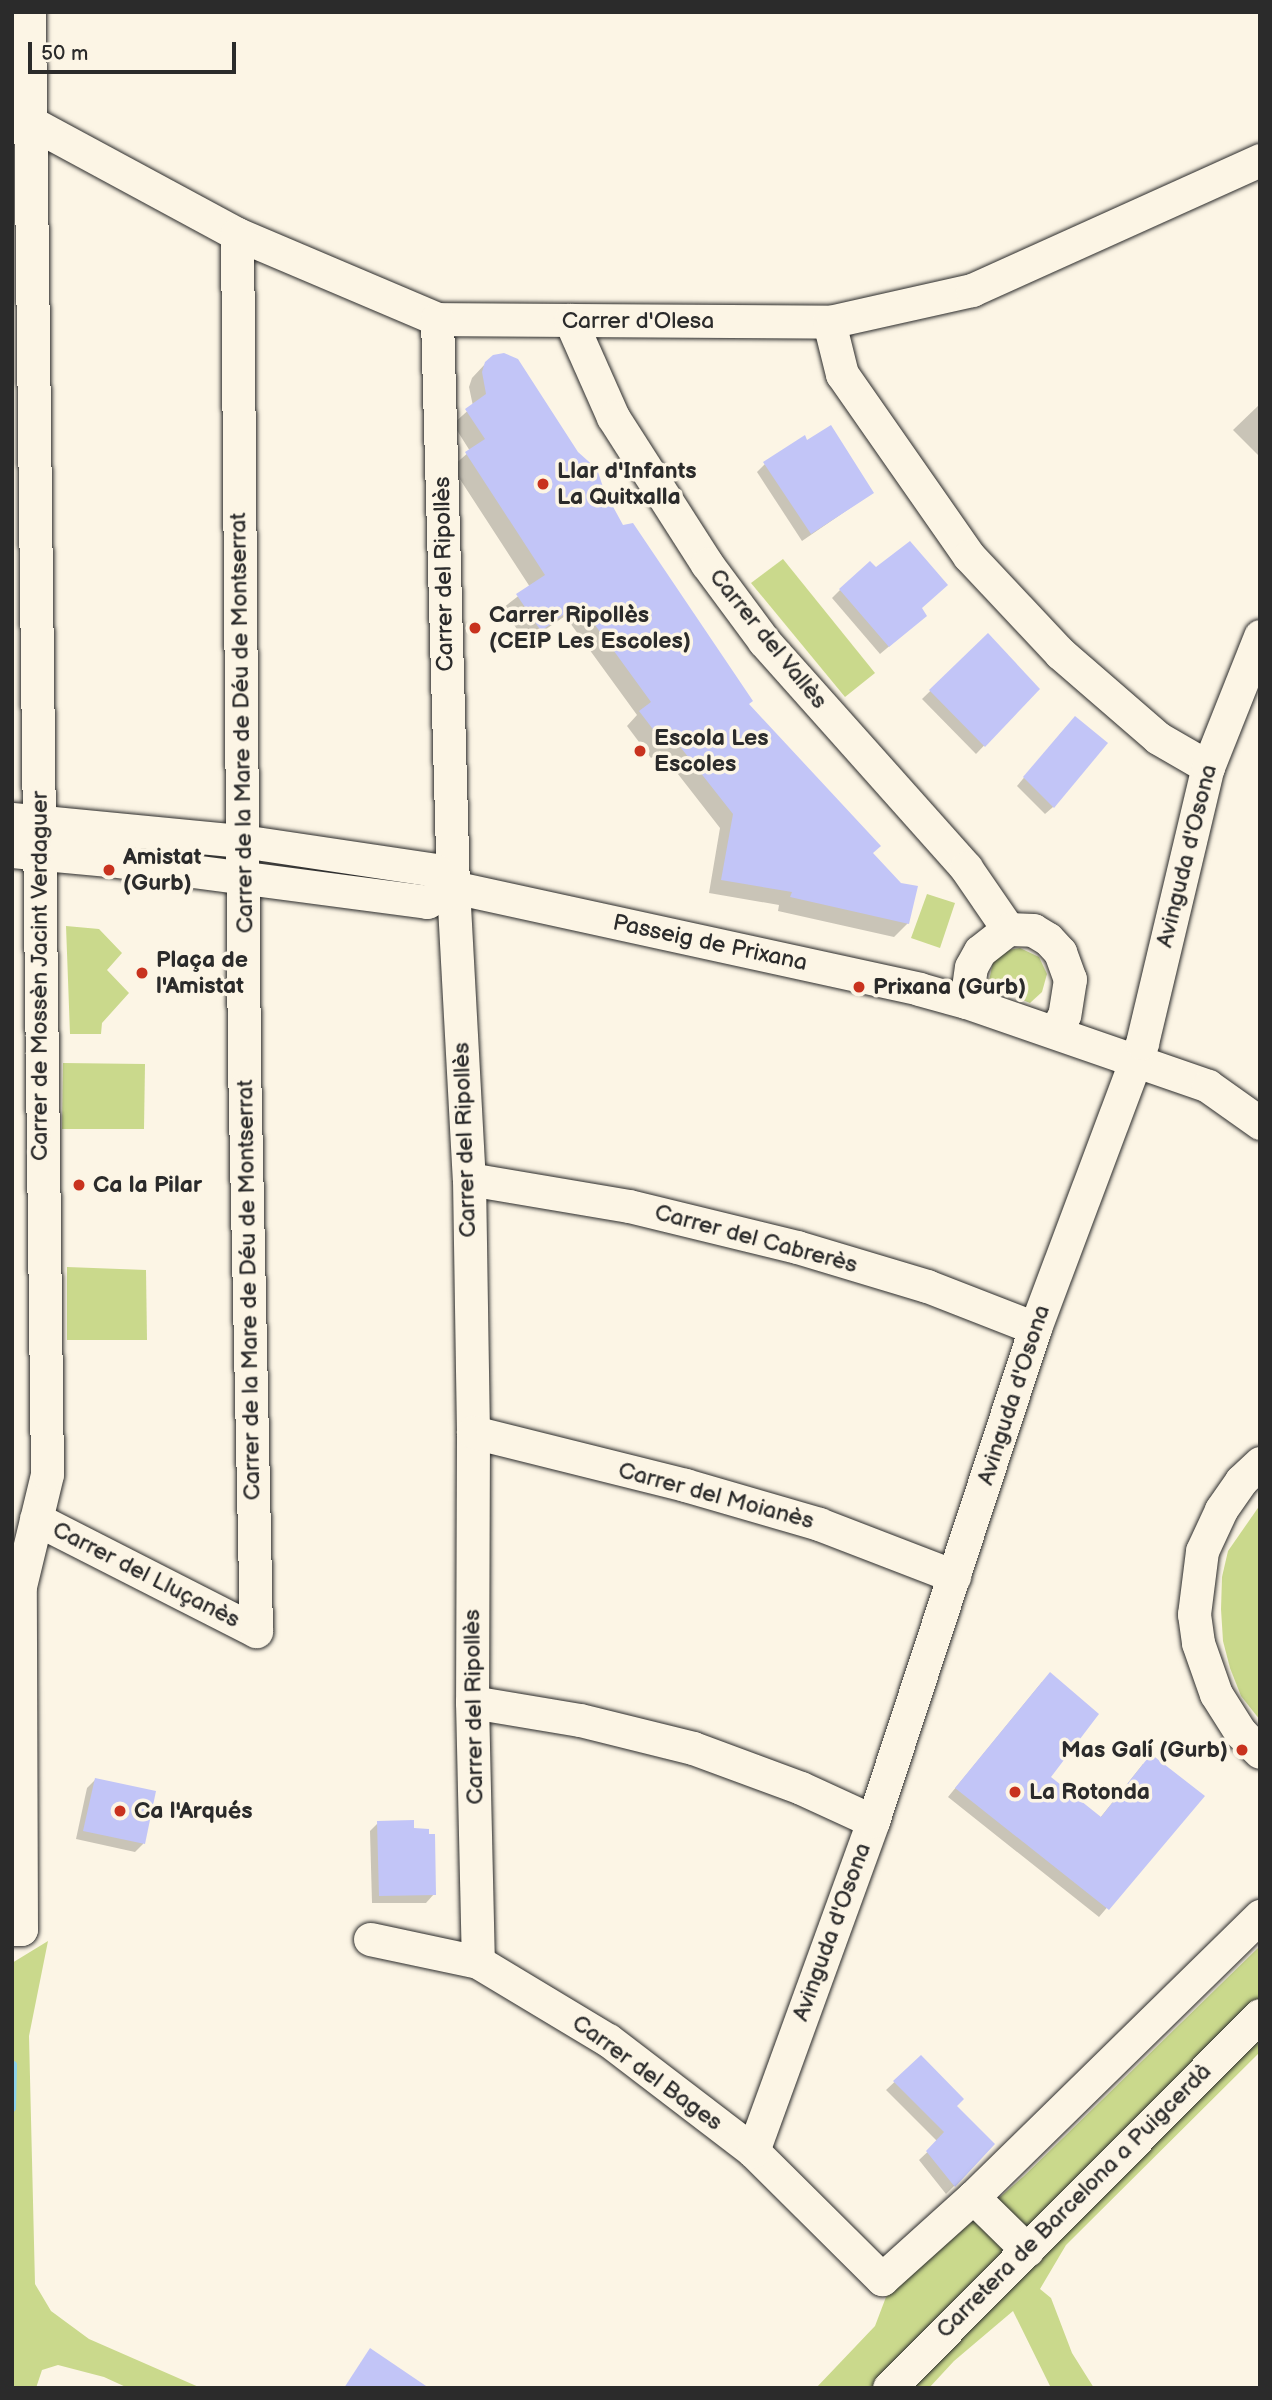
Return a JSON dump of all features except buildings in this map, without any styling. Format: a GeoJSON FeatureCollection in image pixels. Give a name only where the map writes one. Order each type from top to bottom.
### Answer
{"type":"FeatureCollection","features":[{"type":"Feature","properties":{"kind":"street","name":"Carrer de Mossèn Jacint Verdaguer"},"geometry":{"type":"LineString","coordinates":[[12,1928],[21,1929],[20,1586],[47,1474],[39,981],[27,835],[24,718],[24,103],[29,12]]}},
{"type":"Feature","properties":{"kind":"street","name":"Carrer d'Olesa"},"geometry":{"type":"LineString","coordinates":[[24,103],[236,234],[437,320],[829,322],[972,290],[1260,160]]}},
{"type":"Feature","properties":{"kind":"street","name":"Carrer de la Mare de Déu de Montserrat"},"geometry":{"type":"LineString","coordinates":[[236,234],[245,1079],[256,1631]]}},
{"type":"Feature","properties":{"kind":"street","name":"Carrer del Ripollès"},"geometry":{"type":"LineString","coordinates":[[437,320],[453,887],[468,1179],[473,1432],[472,1702],[478,1962]]}},
{"type":"Feature","properties":{"kind":"street","name":"Carrer del Vallès"},"geometry":{"type":"LineString","coordinates":[[570,320],[613,417],[708,564],[764,641],[966,868],[1008,929]]}},
{"type":"Feature","properties":{"kind":"street"},"geometry":{"type":"LineString","coordinates":[[829,322],[842,374],[970,556],[1060,653],[1158,738],[1208,767]]}},
{"type":"Feature","properties":{"kind":"street","name":"Avinguda d'Osona"},"geometry":{"type":"LineString","coordinates":[[753,2151],[873,1821],[1035,1328],[1142,1043],[1208,767],[1260,636]]}},
{"type":"Feature","properties":{"kind":"street"},"geometry":{"type":"LineString","coordinates":[[27,835],[244,877],[427,902],[453,887]]}},
{"type":"Feature","properties":{"kind":"street","name":"Passeig de Prixana"},"geometry":{"type":"LineString","coordinates":[[27,835],[242,841],[435,870],[453,887],[919,989],[966,1002]]}},
{"type":"Feature","properties":{"kind":"street"},"geometry":{"type":"LineString","coordinates":[[1055,1032],[1064,1015],[1070,979],[1067,967],[1060,952],[1048,939],[1033,930],[1008,929],[980,951],[971,967],[966,1002],[1208,1086],[1260,1123]]}},
{"type":"Feature","properties":{"kind":"street","name":"Carrer del Cabrerès"},"geometry":{"type":"LineString","coordinates":[[468,1179],[629,1206],[797,1247],[927,1286],[1035,1328]]}},
{"type":"Feature","properties":{"kind":"street","name":"Carrer del Moianès"},"geometry":{"type":"LineString","coordinates":[[473,1432],[685,1485],[819,1524],[954,1576]]}},
{"type":"Feature","properties":{"kind":"street"},"geometry":{"type":"LineString","coordinates":[[1260,1463],[1241,1481],[1221,1510],[1202,1551],[1194,1614],[1198,1643],[1216,1695],[1240,1732],[1260,1752]]}},
{"type":"Feature","properties":{"kind":"street","name":"Carrer del Lluçanès"},"geometry":{"type":"LineString","coordinates":[[36,1519],[256,1631]]}},
{"type":"Feature","properties":{"kind":"street"},"geometry":{"type":"LineString","coordinates":[[472,1702],[580,1720],[693,1748],[802,1788],[873,1821]]}},
{"type":"Feature","properties":{"kind":"street"},"geometry":{"type":"LineString","coordinates":[[1027,2250],[973,2197],[1260,1916]]}},
{"type":"Feature","properties":{"kind":"street","name":"Carrer del Bages"},"geometry":{"type":"LineString","coordinates":[[370,1938],[478,1962],[608,2040],[753,2151],[882,2279],[973,2197]]}},
{"type":"Feature","properties":{"kind":"street","name":"Carretera de Barcelona a Puigcerdà"},"geometry":{"type":"LineString","coordinates":[[889,2388],[1260,2015]]}},
{"type":"Feature","properties":{"kind":"green space"},"geometry":{"type":"Polygon","coordinates":[[[783,559],[875,673],[845,697],[751,583],[783,559]]]}},
{"type":"Feature","properties":{"kind":"green space"},"geometry":{"type":"Polygon","coordinates":[[[927,894],[955,903],[940,948],[911,938],[927,894]]]}},
{"type":"Feature","properties":{"kind":"green space"},"geometry":{"type":"Polygon","coordinates":[[[66,926],[99,929],[122,953],[107,970],[129,993],[102,1023],[101,1034],[70,1034],[66,926]]]}},
{"type":"Feature","properties":{"kind":"green space"},"geometry":{"type":"Polygon","coordinates":[[[1020,948],[1039,957],[1047,974],[1042,992],[1030,1003],[995,989],[989,981],[993,962],[1009,950],[1020,948]]]}},
{"type":"Feature","properties":{"kind":"green space"},"geometry":{"type":"Polygon","coordinates":[[[63,1063],[145,1064],[144,1129],[62,1129],[63,1063]]]}},
{"type":"Feature","properties":{"kind":"green space"},"geometry":{"type":"Polygon","coordinates":[[[67,1267],[146,1270],[147,1340],[67,1340],[67,1267]]]}},
{"type":"Feature","properties":{"kind":"green space"},"geometry":{"type":"Polygon","coordinates":[[[1260,1505],[1260,1720],[1241,1696],[1230,1668],[1223,1641],[1221,1609],[1222,1577],[1228,1551],[1260,1505]]]}},
{"type":"Feature","properties":{"kind":"green space"},"geometry":{"type":"Polygon","coordinates":[[[48,1941],[29,2036],[35,2284],[51,2311],[89,2339],[201,2388],[128,2388],[104,2377],[58,2365],[42,2370],[36,2388],[12,2388],[12,1963],[48,1941]]]}},
{"type":"Feature","properties":{"kind":"green space"},"geometry":{"type":"Polygon","coordinates":[[[1260,1946],[1260,2052],[1066,2245],[1040,2289],[1051,2298],[1072,2353],[1094,2388],[1051,2388],[1013,2311],[954,2361],[929,2388],[816,2388],[875,2326],[886,2297],[1024,2176],[1260,1946]]]}},
{"type":"Feature","properties":{"kind":"waterway"},"geometry":{"type":"LineString","coordinates":[[12,2108],[13,2065]]}},
{"type":"Feature","properties":{"kind":"place","name":"Llar d'Infants La Quitxalla"},"geometry":{"type":"Point","coordinates":[543,484]}},
{"type":"Feature","properties":{"kind":"place","name":"Carrer Ripollès (CEIP Les Escoles)"},"geometry":{"type":"Point","coordinates":[475,628]}},
{"type":"Feature","properties":{"kind":"place","name":"Escola Les Escoles"},"geometry":{"type":"Point","coordinates":[640,751]}},
{"type":"Feature","properties":{"kind":"place","name":"Amistat (Gurb)"},"geometry":{"type":"Point","coordinates":[109,870]}},
{"type":"Feature","properties":{"kind":"place","name":"Plaça de l'Amistat"},"geometry":{"type":"Point","coordinates":[142,973]}},
{"type":"Feature","properties":{"kind":"place","name":"Prixana (Gurb)"},"geometry":{"type":"Point","coordinates":[859,987]}},
{"type":"Feature","properties":{"kind":"place","name":"Ca la Pilar"},"geometry":{"type":"Point","coordinates":[79,1185]}},
{"type":"Feature","properties":{"kind":"place","name":"Mas Galí (Gurb)"},"geometry":{"type":"Point","coordinates":[1242,1750]}},
{"type":"Feature","properties":{"kind":"place","name":"La Rotonda"},"geometry":{"type":"Point","coordinates":[1015,1792]}},
{"type":"Feature","properties":{"kind":"place","name":"Ca l'Arqués"},"geometry":{"type":"Point","coordinates":[120,1811]}}]}
